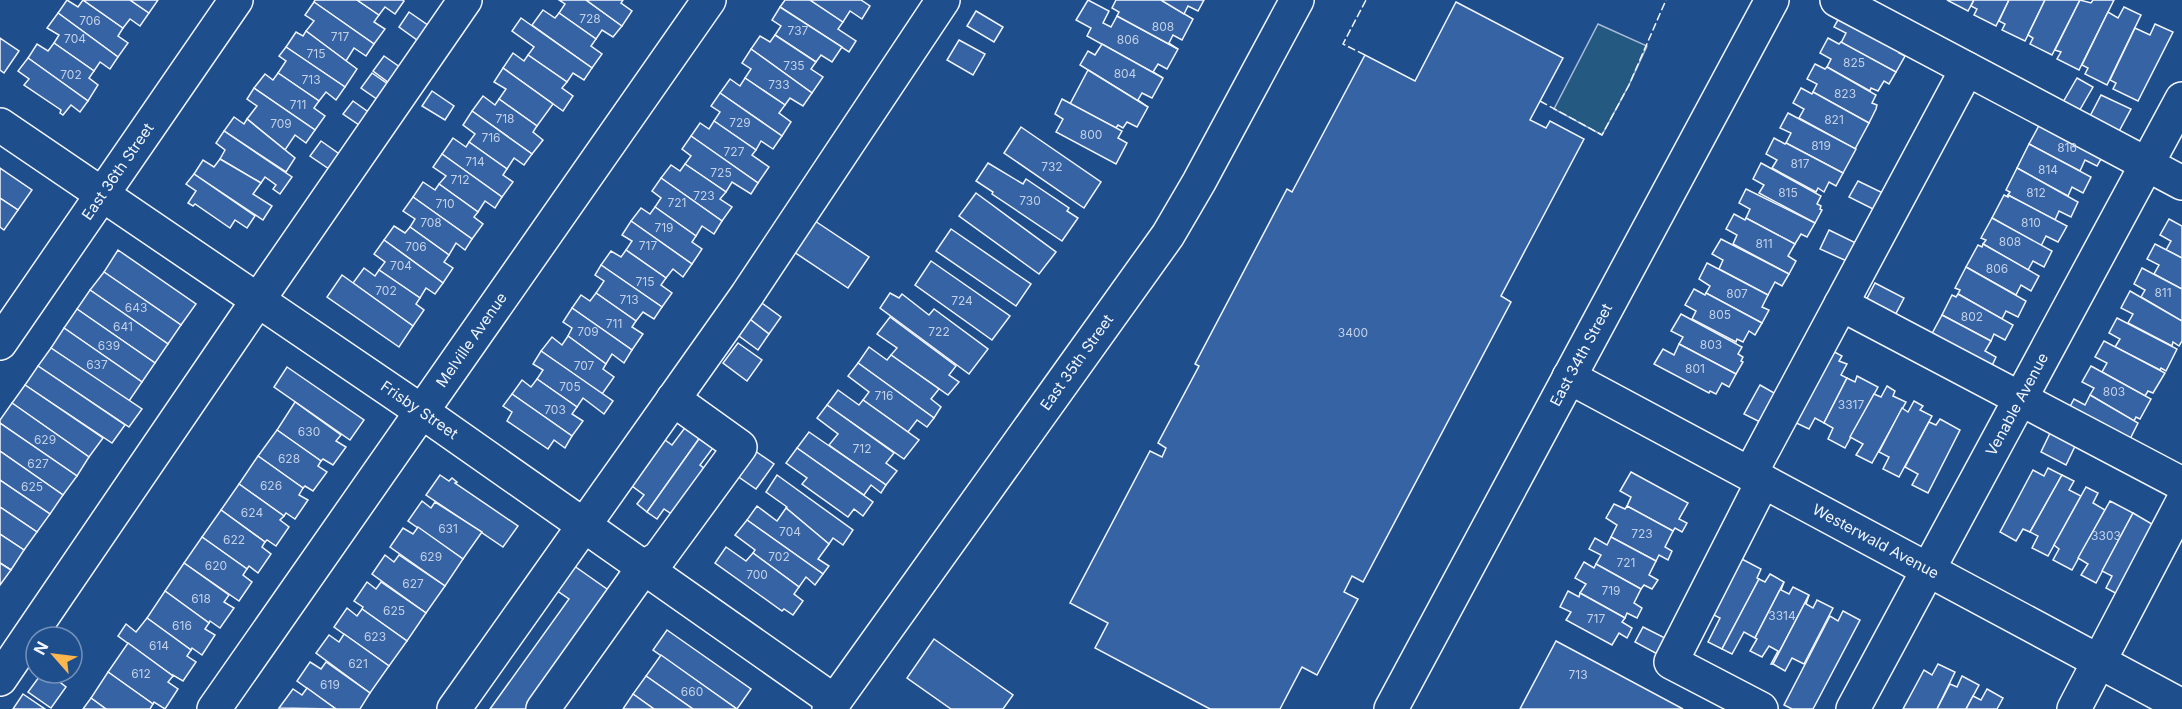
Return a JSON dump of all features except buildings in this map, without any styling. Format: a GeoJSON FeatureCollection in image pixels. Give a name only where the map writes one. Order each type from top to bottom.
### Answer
{"type":"FeatureCollection","features":[{"type":"Feature","properties":{"kind":"street","name":"East 36th Street"},"geometry":{"type":"LineString","coordinates":[[0,343],[236,0]]}},
{"type":"Feature","properties":{"kind":"street"},"geometry":{"type":"LineString","coordinates":[[0,680],[465,0]]}},
{"type":"Feature","properties":{"kind":"street","name":"Melville Avenue"},"geometry":{"type":"LineString","coordinates":[[214,709],[709,0]]}},
{"type":"Feature","properties":{"kind":"street"},"geometry":{"type":"LineString","coordinates":[[454,709],[747,295],[943,0]]}},
{"type":"Feature","properties":{"kind":"street","name":"East 35th Street"},"geometry":{"type":"LineString","coordinates":[[831,705],[1168,235],[1297,0]]}},
{"type":"Feature","properties":{"kind":"street","name":"East 34th Street"},"geometry":{"type":"LineString","coordinates":[[1391,709],[1772,0]]}},
{"type":"Feature","properties":{"kind":"street"},"geometry":{"type":"LineString","coordinates":[[1837,0],[2182,183]]}},
{"type":"Feature","properties":{"kind":"street"},"geometry":{"type":"LineString","coordinates":[[1761,709],[1671,662],[1841,304],[1967,69]]}},
{"type":"Feature","properties":{"kind":"street","name":"Venable Avenue"},"geometry":{"type":"LineString","coordinates":[[1853,709],[2182,99]]}},
{"type":"Feature","properties":{"kind":"street","name":"Frisby Street"},"geometry":{"type":"LineString","coordinates":[[0,125],[421,411],[644,567],[831,705]]}},
{"type":"Feature","properties":{"kind":"street"},"geometry":{"type":"LineString","coordinates":[[1841,304],[2182,484]]}},
{"type":"Feature","properties":{"kind":"street","name":"Westerwald Avenue"},"geometry":{"type":"LineString","coordinates":[[1569,377],[2182,706]]}},
{"type":"Feature","properties":{"kind":"street"},"geometry":{"type":"LineString","coordinates":[[543,709],[644,567],[659,558],[740,447],[673,399]]}},
{"type":"Feature","properties":{"kind":"street"},"geometry":{"type":"LineString","coordinates":[[2074,709],[2182,503]]}},
{"type":"Feature","properties":{"kind":"shaded area"},"geometry":{"type":"Polygon","coordinates":[[[1598,24],[1647,46],[1602,135],[1554,109],[1598,24]]]}},
{"type":"Feature","properties":{"kind":"fence"},"geometry":{"type":"LineString","coordinates":[[1365,55],[1343,44],[1366,0]]}},
{"type":"Feature","properties":{"kind":"fence"},"geometry":{"type":"LineString","coordinates":[[1540,101],[1602,135],[1629,85],[1666,0]]}}]}
